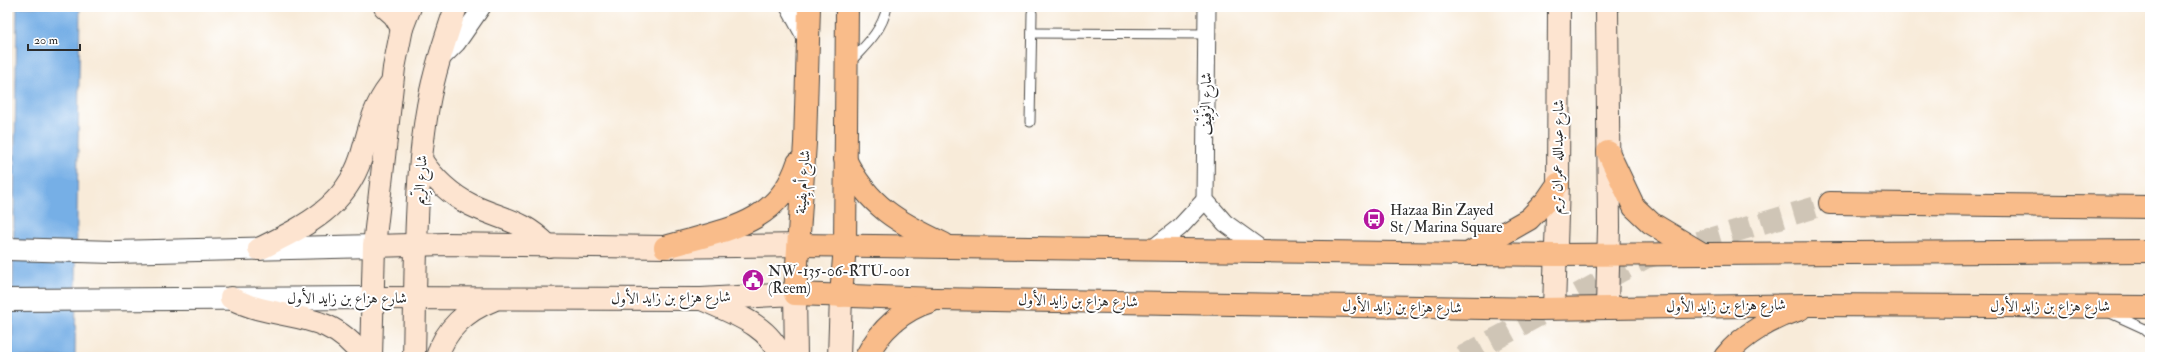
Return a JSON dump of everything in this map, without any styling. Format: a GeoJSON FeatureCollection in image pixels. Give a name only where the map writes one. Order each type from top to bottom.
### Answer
{"type":"FeatureCollection","features":[{"type":"Feature","properties":{"kind":"main road"},"geometry":{"type":"LineString","coordinates":[[385,7],[394,15],[402,28]]}},
{"type":"Feature","properties":{"kind":"main road"},"geometry":{"type":"LineString","coordinates":[[371,357],[374,246],[392,83],[402,28],[410,7]]}},
{"type":"Feature","properties":{"kind":"main road","name":"شارع الرِّيم"},"geometry":{"type":"LineString","coordinates":[[414,357],[421,160],[428,106],[438,63],[456,7]]}},
{"type":"Feature","properties":{"kind":"main road","name":"شارع أم يِفينة"},"geometry":{"type":"LineString","coordinates":[[796,357],[796,294],[805,143],[809,7]]}},
{"type":"Feature","properties":{"kind":"main road"},"geometry":{"type":"LineString","coordinates":[[839,357],[841,296],[845,245],[847,7]]}},
{"type":"Feature","properties":{"kind":"main road","name":"شارع عبدالله عمران تريم"},"geometry":{"type":"LineString","coordinates":[[1554,308],[1558,184],[1559,7]]}},
{"type":"Feature","properties":{"kind":"main road"},"geometry":{"type":"LineString","coordinates":[[1607,7],[1609,254],[1607,307]]}},
{"type":"Feature","properties":{"kind":"main road"},"geometry":{"type":"LineString","coordinates":[[259,249],[304,226],[323,214],[339,197],[352,179],[360,158],[372,115],[381,98],[392,83]]}},
{"type":"Feature","properties":{"kind":"main road"},"geometry":{"type":"LineString","coordinates":[[665,247],[737,226],[758,217],[767,211],[782,197],[793,181],[805,143]]}},
{"type":"Feature","properties":{"kind":"main road"},"geometry":{"type":"LineString","coordinates":[[1608,152],[1634,206],[1651,223],[1702,253]]}},
{"type":"Feature","properties":{"kind":"main road"},"geometry":{"type":"LineString","coordinates":[[845,158],[859,184],[879,207],[912,229],[950,247]]}},
{"type":"Feature","properties":{"kind":"main road"},"geometry":{"type":"LineString","coordinates":[[421,160],[431,174],[456,197],[471,205],[524,225],[548,246]]}},
{"type":"Feature","properties":{"kind":"main road"},"geometry":{"type":"LineString","coordinates":[[1471,252],[1529,219],[1547,200],[1558,184]]}},
{"type":"Feature","properties":{"kind":"main road"},"geometry":{"type":"LineString","coordinates":[[1830,203],[2150,207]]}},
{"type":"Feature","properties":{"kind":"main road"},"geometry":{"type":"LineString","coordinates":[[374,246],[665,247],[845,245],[1151,250],[1261,249],[1556,254],[2150,251]]}},
{"type":"Feature","properties":{"kind":"main road","name":"شارع هزاع بن زايد الأول"},"geometry":{"type":"LineString","coordinates":[[372,298],[701,299],[796,294],[936,299],[1539,309],[1811,305],[2150,307]]}},
{"type":"Feature","properties":{"kind":"main road"},"geometry":{"type":"LineString","coordinates":[[231,298],[245,306],[260,310],[316,320],[347,339],[363,357]]}},
{"type":"Feature","properties":{"kind":"main road"},"geometry":{"type":"LineString","coordinates":[[437,357],[446,336],[462,317],[479,306],[498,298]]}},
{"type":"Feature","properties":{"kind":"main road"},"geometry":{"type":"LineString","coordinates":[[701,299],[763,330],[771,339],[781,357]]}},
{"type":"Feature","properties":{"kind":"main road"},"geometry":{"type":"LineString","coordinates":[[866,357],[878,337],[898,318],[923,303],[936,299]]}},
{"type":"Feature","properties":{"kind":"main road"},"geometry":{"type":"LineString","coordinates":[[1725,357],[1747,336],[1788,313],[1811,305]]}},
{"type":"Feature","properties":{"kind":"street"},"geometry":{"type":"LineString","coordinates":[[438,63],[457,43],[482,7]]}},
{"type":"Feature","properties":{"kind":"street"},"geometry":{"type":"LineString","coordinates":[[789,7],[809,45]]}},
{"type":"Feature","properties":{"kind":"street","name":"شارع الزَّفِيْف"},"geometry":{"type":"LineString","coordinates":[[1206,200],[1207,7]]}},
{"type":"Feature","properties":{"kind":"street"},"geometry":{"type":"LineString","coordinates":[[1151,250],[1180,227],[1206,200],[1225,223],[1261,249]]}},
{"type":"Feature","properties":{"kind":"street"},"geometry":{"type":"LineString","coordinates":[[7,250],[114,252],[374,246]]}},
{"type":"Feature","properties":{"kind":"street","name":"شارع هزاع بن زايد الأول"},"geometry":{"type":"LineString","coordinates":[[7,300],[112,301],[231,298],[372,298]]}},
{"type":"Feature","properties":{"kind":"lane"},"geometry":{"type":"LineString","coordinates":[[846,65],[876,34],[882,25],[887,7]]}},
{"type":"Feature","properties":{"kind":"lane"},"geometry":{"type":"LineString","coordinates":[[1030,122],[1032,13]]}},
{"type":"Feature","properties":{"kind":"lane"},"geometry":{"type":"LineString","coordinates":[[1032,33],[1207,34]]}},
{"type":"Feature","properties":{"kind":"lane"},"geometry":{"type":"LineString","coordinates":[[2096,306],[2143,328],[2150,334]]}},
{"type":"Feature","properties":{"kind":"water"},"geometry":{"type":"Polygon","coordinates":[[[17,7],[80,7],[75,357],[12,357],[17,7]]]}},
{"type":"Feature","properties":{"kind":"tunnel"},"geometry":{"type":"LineString","coordinates":[[1462,357],[1645,258],[1830,203]]}},
{"type":"Feature","properties":{"kind":"place","name":"Hazaa Bin Zayed St / Marina Square"},"geometry":{"type":"Point","coordinates":[1374,219]}},
{"type":"Feature","properties":{"kind":"place","name":"NW-135-06-RTU-001 (Reem)"},"geometry":{"type":"Point","coordinates":[753,280]}}]}
